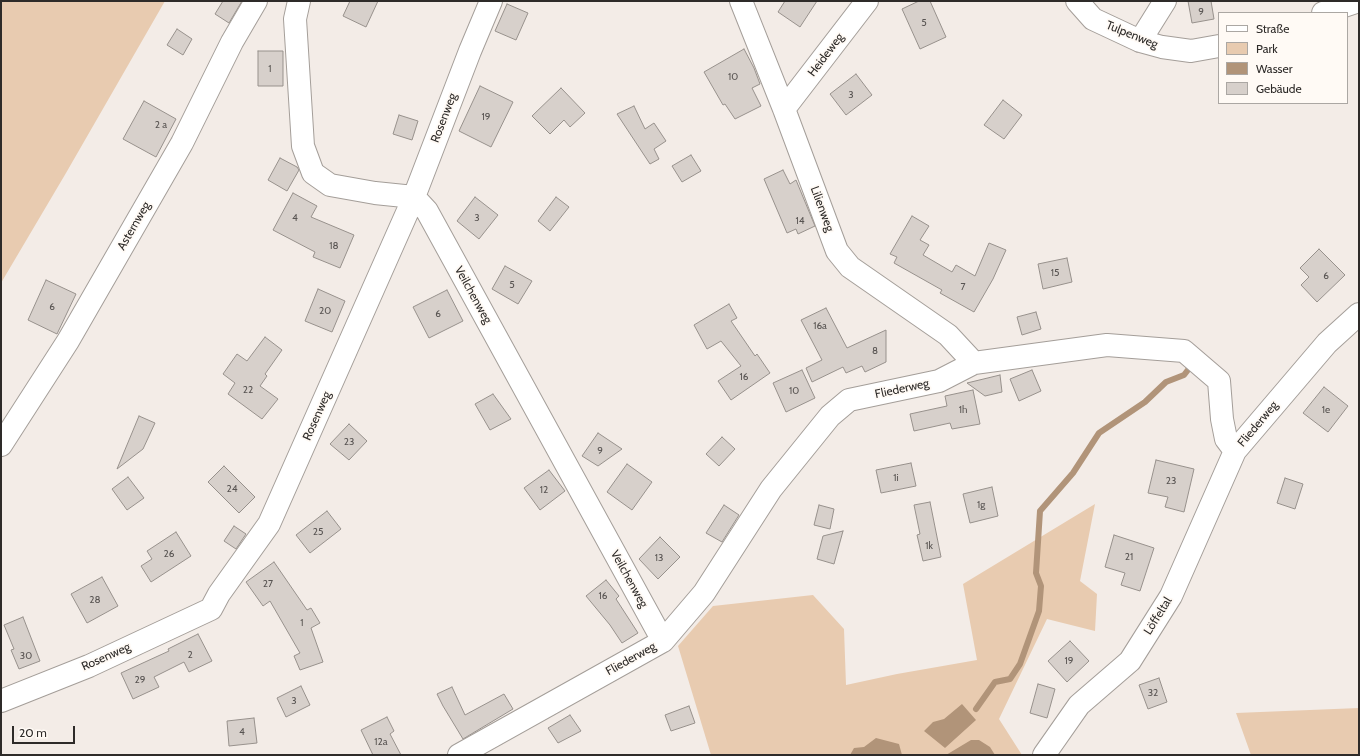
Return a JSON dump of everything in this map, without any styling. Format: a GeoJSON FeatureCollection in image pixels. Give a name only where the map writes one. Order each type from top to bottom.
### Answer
{"type":"FeatureCollection","features":[{"type":"Feature","properties":{"kind":"street","name":"Asternweg"},"geometry":{"type":"LineString","coordinates":[[1,445],[68,341],[182,143],[232,42],[256,1]]}},
{"type":"Feature","properties":{"kind":"street"},"geometry":{"type":"LineString","coordinates":[[299,1],[295,19],[303,146],[313,173],[330,185],[375,193],[414,197]]}},
{"type":"Feature","properties":{"kind":"street","name":"Rosenweg"},"geometry":{"type":"LineString","coordinates":[[1,702],[89,666],[210,609],[269,524],[414,197],[470,51],[491,1]]}},
{"type":"Feature","properties":{"kind":"street","name":"Lilienweg"},"geometry":{"type":"LineString","coordinates":[[741,1],[784,109],[837,251],[850,266],[948,335],[974,363]]}},
{"type":"Feature","properties":{"kind":"street","name":"Heideweg"},"geometry":{"type":"LineString","coordinates":[[784,109],[867,1]]}},
{"type":"Feature","properties":{"kind":"street","name":"Tulpenweg"},"geometry":{"type":"LineString","coordinates":[[1077,1],[1093,19],[1140,41],[1162,47],[1191,51],[1218,46]]}},
{"type":"Feature","properties":{"kind":"street"},"geometry":{"type":"LineString","coordinates":[[1140,41],[1164,1]]}},
{"type":"Feature","properties":{"kind":"street"},"geometry":{"type":"LineString","coordinates":[[1326,12],[1358,1]]}},
{"type":"Feature","properties":{"kind":"street","name":"Veilchenweg"},"geometry":{"type":"LineString","coordinates":[[414,197],[427,211],[663,641]]}},
{"type":"Feature","properties":{"kind":"street","name":"Fliederweg"},"geometry":{"type":"LineString","coordinates":[[459,755],[663,641],[704,593],[771,489],[830,416],[849,400],[939,381],[974,363],[1107,345],[1184,351],[1219,380],[1222,419],[1226,439],[1235,451],[1327,342],[1359,314]]}},
{"type":"Feature","properties":{"kind":"street","name":"Löffeltal"},"geometry":{"type":"LineString","coordinates":[[1044,755],[1079,705],[1130,661],[1171,596],[1235,451]]}},
{"type":"Feature","properties":{"kind":"green space"},"geometry":{"type":"Polygon","coordinates":[[[1,1],[165,1],[1,283],[1,1]]]}},
{"type":"Feature","properties":{"kind":"green space"},"geometry":{"type":"Polygon","coordinates":[[[1095,504],[1080,581],[1097,594],[1095,631],[1047,619],[999,719],[1022,755],[711,755],[678,646],[713,606],[813,595],[844,629],[846,685],[897,674],[977,660],[963,584],[1095,504]]]}},
{"type":"Feature","properties":{"kind":"green space"},"geometry":{"type":"Polygon","coordinates":[[[1359,708],[1359,755],[1251,755],[1236,713],[1359,708]]]}},
{"type":"Feature","properties":{"kind":"water"},"geometry":{"type":"Polygon","coordinates":[[[962,704],[976,720],[945,748],[924,731],[933,722],[944,719],[962,704]]]}},
{"type":"Feature","properties":{"kind":"water"},"geometry":{"type":"Polygon","coordinates":[[[876,738],[899,744],[902,755],[850,755],[854,748],[864,747],[876,738]]]}},
{"type":"Feature","properties":{"kind":"water"},"geometry":{"type":"Polygon","coordinates":[[[971,740],[979,740],[990,747],[995,755],[946,755],[971,740]]]}},
{"type":"Feature","properties":{"kind":"building"},"geometry":{"type":"Polygon","coordinates":[[[223,1],[242,1],[229,23],[215,14],[223,1]]]}},
{"type":"Feature","properties":{"kind":"building"},"geometry":{"type":"Polygon","coordinates":[[[350,1],[378,1],[366,27],[343,16],[350,1]]]}},
{"type":"Feature","properties":{"kind":"building"},"geometry":{"type":"Polygon","coordinates":[[[785,1],[817,1],[800,27],[778,12],[785,1]]]}},
{"type":"Feature","properties":{"kind":"building"},"geometry":{"type":"Polygon","coordinates":[[[919,1],[930,1],[946,37],[920,49],[902,9],[919,1]]]}},
{"type":"Feature","properties":{"kind":"building"},"geometry":{"type":"Polygon","coordinates":[[[1188,1],[1211,1],[1214,19],[1192,23],[1188,1]]]}},
{"type":"Feature","properties":{"kind":"building"},"geometry":{"type":"Polygon","coordinates":[[[507,4],[528,13],[516,40],[495,31],[507,4]]]}},
{"type":"Feature","properties":{"kind":"building"},"geometry":{"type":"Polygon","coordinates":[[[177,29],[192,39],[183,55],[167,45],[177,29]]]}},
{"type":"Feature","properties":{"kind":"building"},"geometry":{"type":"Polygon","coordinates":[[[744,49],[760,84],[752,88],[761,106],[735,119],[725,104],[723,105],[704,72],[744,49]]]}},
{"type":"Feature","properties":{"kind":"building"},"geometry":{"type":"Polygon","coordinates":[[[258,51],[283,51],[283,86],[258,86],[258,51]]]}},
{"type":"Feature","properties":{"kind":"building"},"geometry":{"type":"Polygon","coordinates":[[[856,74],[872,95],[846,115],[830,94],[856,74]]]}},
{"type":"Feature","properties":{"kind":"building"},"geometry":{"type":"Polygon","coordinates":[[[480,86],[513,102],[491,147],[459,131],[480,86]]]}},
{"type":"Feature","properties":{"kind":"building"},"geometry":{"type":"Polygon","coordinates":[[[561,88],[585,113],[570,127],[564,120],[550,134],[532,116],[561,88]]]}},
{"type":"Feature","properties":{"kind":"building"},"geometry":{"type":"Polygon","coordinates":[[[1003,100],[1022,115],[1004,139],[984,125],[1003,100]]]}},
{"type":"Feature","properties":{"kind":"building"},"geometry":{"type":"Polygon","coordinates":[[[144,101],[176,119],[156,157],[123,139],[144,101]]]}},
{"type":"Feature","properties":{"kind":"building"},"geometry":{"type":"Polygon","coordinates":[[[634,106],[645,129],[654,123],[666,141],[654,149],[659,159],[650,164],[617,114],[634,106]]]}},
{"type":"Feature","properties":{"kind":"building"},"geometry":{"type":"Polygon","coordinates":[[[399,115],[418,121],[412,140],[393,134],[399,115]]]}},
{"type":"Feature","properties":{"kind":"building"},"geometry":{"type":"Polygon","coordinates":[[[691,155],[701,171],[682,182],[672,166],[691,155]]]}},
{"type":"Feature","properties":{"kind":"building"},"geometry":{"type":"Polygon","coordinates":[[[280,158],[297,167],[299,170],[287,191],[268,180],[280,158]]]}},
{"type":"Feature","properties":{"kind":"building"},"geometry":{"type":"Polygon","coordinates":[[[783,170],[790,184],[796,180],[815,226],[798,234],[796,229],[787,233],[764,179],[783,170]]]}},
{"type":"Feature","properties":{"kind":"building"},"geometry":{"type":"Polygon","coordinates":[[[293,193],[317,206],[311,217],[354,235],[340,268],[313,257],[315,252],[273,230],[293,193]]]}},
{"type":"Feature","properties":{"kind":"building"},"geometry":{"type":"Polygon","coordinates":[[[475,197],[498,215],[479,239],[457,221],[475,197]]]}},
{"type":"Feature","properties":{"kind":"building"},"geometry":{"type":"Polygon","coordinates":[[[556,197],[569,207],[550,231],[538,221],[556,197]]]}},
{"type":"Feature","properties":{"kind":"building"},"geometry":{"type":"Polygon","coordinates":[[[912,216],[929,226],[920,240],[929,245],[923,255],[952,272],[956,265],[975,276],[989,243],[1006,250],[993,279],[974,312],[940,293],[942,290],[894,263],[897,257],[890,254],[912,216]]]}},
{"type":"Feature","properties":{"kind":"building"},"geometry":{"type":"Polygon","coordinates":[[[1319,249],[1345,275],[1317,302],[1301,285],[1309,277],[1300,268],[1319,249]]]}},
{"type":"Feature","properties":{"kind":"building"},"geometry":{"type":"Polygon","coordinates":[[[1067,258],[1072,282],[1043,289],[1038,264],[1067,258]]]}},
{"type":"Feature","properties":{"kind":"building"},"geometry":{"type":"Polygon","coordinates":[[[505,266],[532,281],[518,304],[492,289],[505,266]]]}},
{"type":"Feature","properties":{"kind":"building"},"geometry":{"type":"Polygon","coordinates":[[[46,280],[76,294],[57,334],[28,320],[46,280]]]}},
{"type":"Feature","properties":{"kind":"building"},"geometry":{"type":"Polygon","coordinates":[[[318,289],[345,301],[332,332],[305,321],[318,289]]]}},
{"type":"Feature","properties":{"kind":"building"},"geometry":{"type":"Polygon","coordinates":[[[447,290],[463,321],[429,338],[413,307],[447,290]]]}},
{"type":"Feature","properties":{"kind":"building"},"geometry":{"type":"Polygon","coordinates":[[[729,304],[737,318],[731,321],[755,356],[757,354],[770,373],[731,400],[718,381],[741,366],[721,341],[707,349],[694,325],[729,304]]]}},
{"type":"Feature","properties":{"kind":"building"},"geometry":{"type":"Polygon","coordinates":[[[826,308],[847,348],[886,330],[886,362],[865,372],[862,366],[846,373],[843,367],[812,382],[806,368],[822,360],[801,320],[826,308]]]}},
{"type":"Feature","properties":{"kind":"building"},"geometry":{"type":"Polygon","coordinates":[[[1036,312],[1041,329],[1022,335],[1017,317],[1036,312]]]}},
{"type":"Feature","properties":{"kind":"building"},"geometry":{"type":"Polygon","coordinates":[[[265,337],[282,350],[265,374],[267,376],[260,386],[278,399],[262,419],[228,394],[235,383],[223,374],[237,354],[247,361],[265,337]]]}},
{"type":"Feature","properties":{"kind":"building"},"geometry":{"type":"Polygon","coordinates":[[[802,370],[815,398],[786,412],[773,383],[802,370]]]}},
{"type":"Feature","properties":{"kind":"building"},"geometry":{"type":"Polygon","coordinates":[[[1032,370],[1041,391],[1019,401],[1010,379],[1032,370]]]}},
{"type":"Feature","properties":{"kind":"building"},"geometry":{"type":"Polygon","coordinates":[[[1000,375],[1002,392],[985,396],[967,383],[1000,375]]]}},
{"type":"Feature","properties":{"kind":"building"},"geometry":{"type":"Polygon","coordinates":[[[1324,387],[1348,406],[1328,432],[1303,413],[1324,387]]]}},
{"type":"Feature","properties":{"kind":"building"},"geometry":{"type":"Polygon","coordinates":[[[973,390],[980,424],[952,429],[950,423],[914,431],[910,414],[947,406],[945,396],[973,390]]]}},
{"type":"Feature","properties":{"kind":"building"},"geometry":{"type":"Polygon","coordinates":[[[493,394],[511,419],[490,430],[475,404],[493,394]]]}},
{"type":"Feature","properties":{"kind":"building"},"geometry":{"type":"Polygon","coordinates":[[[139,416],[155,423],[143,449],[117,469],[139,416]]]}},
{"type":"Feature","properties":{"kind":"building"},"geometry":{"type":"Polygon","coordinates":[[[349,424],[367,441],[349,460],[330,444],[349,424]]]}},
{"type":"Feature","properties":{"kind":"building"},"geometry":{"type":"Polygon","coordinates":[[[598,433],[622,449],[598,466],[582,456],[598,433]]]}},
{"type":"Feature","properties":{"kind":"building"},"geometry":{"type":"Polygon","coordinates":[[[722,437],[735,449],[719,466],[706,454],[722,437]]]}},
{"type":"Feature","properties":{"kind":"building"},"geometry":{"type":"Polygon","coordinates":[[[1156,460],[1194,469],[1184,512],[1165,507],[1168,497],[1148,493],[1156,460]]]}},
{"type":"Feature","properties":{"kind":"building"},"geometry":{"type":"Polygon","coordinates":[[[911,463],[916,486],[881,493],[876,470],[911,463]]]}},
{"type":"Feature","properties":{"kind":"building"},"geometry":{"type":"Polygon","coordinates":[[[627,464],[652,482],[632,510],[607,492],[627,464]]]}},
{"type":"Feature","properties":{"kind":"building"},"geometry":{"type":"Polygon","coordinates":[[[224,466],[255,497],[239,513],[208,482],[224,466]]]}},
{"type":"Feature","properties":{"kind":"building"},"geometry":{"type":"Polygon","coordinates":[[[549,470],[565,491],[540,510],[524,488],[549,470]]]}},
{"type":"Feature","properties":{"kind":"building"},"geometry":{"type":"Polygon","coordinates":[[[128,477],[144,498],[127,510],[112,489],[128,477]]]}},
{"type":"Feature","properties":{"kind":"building"},"geometry":{"type":"Polygon","coordinates":[[[1285,478],[1303,484],[1295,509],[1277,503],[1285,478]]]}},
{"type":"Feature","properties":{"kind":"building"},"geometry":{"type":"Polygon","coordinates":[[[992,487],[998,516],[970,523],[963,494],[992,487]]]}},
{"type":"Feature","properties":{"kind":"building"},"geometry":{"type":"Polygon","coordinates":[[[930,502],[941,557],[923,561],[917,535],[920,534],[914,505],[930,502]]]}},
{"type":"Feature","properties":{"kind":"building"},"geometry":{"type":"Polygon","coordinates":[[[724,505],[739,515],[722,542],[706,533],[724,505]]]}},
{"type":"Feature","properties":{"kind":"building"},"geometry":{"type":"Polygon","coordinates":[[[819,505],[834,509],[830,529],[814,525],[819,505]]]}},
{"type":"Feature","properties":{"kind":"building"},"geometry":{"type":"Polygon","coordinates":[[[327,511],[341,529],[310,553],[296,535],[327,511]]]}},
{"type":"Feature","properties":{"kind":"building"},"geometry":{"type":"Polygon","coordinates":[[[234,526],[246,534],[236,549],[224,541],[234,526]]]}},
{"type":"Feature","properties":{"kind":"building"},"geometry":{"type":"Polygon","coordinates":[[[843,531],[834,564],[817,559],[823,536],[843,531]]]}},
{"type":"Feature","properties":{"kind":"building"},"geometry":{"type":"Polygon","coordinates":[[[176,532],[191,556],[151,582],[141,566],[152,559],[147,551],[176,532]]]}},
{"type":"Feature","properties":{"kind":"building"},"geometry":{"type":"Polygon","coordinates":[[[1114,535],[1154,548],[1140,591],[1121,585],[1125,573],[1105,567],[1114,535]]]}},
{"type":"Feature","properties":{"kind":"building"},"geometry":{"type":"Polygon","coordinates":[[[660,537],[680,557],[658,579],[639,559],[660,537]]]}},
{"type":"Feature","properties":{"kind":"building"},"geometry":{"type":"Polygon","coordinates":[[[274,562],[307,610],[311,608],[320,623],[311,628],[323,662],[300,670],[294,656],[300,653],[270,601],[263,606],[246,582],[274,562]]]}},
{"type":"Feature","properties":{"kind":"building"},"geometry":{"type":"Polygon","coordinates":[[[102,577],[118,606],[87,623],[71,594],[102,577]]]}},
{"type":"Feature","properties":{"kind":"building"},"geometry":{"type":"Polygon","coordinates":[[[606,580],[619,596],[616,599],[638,633],[622,643],[610,625],[586,596],[606,580]]]}},
{"type":"Feature","properties":{"kind":"building"},"geometry":{"type":"Polygon","coordinates":[[[23,617],[40,661],[19,669],[11,650],[14,649],[4,625],[23,617]]]}},
{"type":"Feature","properties":{"kind":"building"},"geometry":{"type":"Polygon","coordinates":[[[198,634],[212,661],[189,672],[184,662],[154,677],[159,687],[133,699],[121,673],[169,651],[168,649],[198,634]]]}},
{"type":"Feature","properties":{"kind":"building"},"geometry":{"type":"Polygon","coordinates":[[[1070,641],[1089,661],[1067,682],[1048,661],[1070,641]]]}},
{"type":"Feature","properties":{"kind":"building"},"geometry":{"type":"Polygon","coordinates":[[[1159,678],[1167,702],[1148,709],[1139,685],[1159,678]]]}},
{"type":"Feature","properties":{"kind":"building"},"geometry":{"type":"Polygon","coordinates":[[[1038,684],[1055,689],[1047,718],[1030,713],[1038,684]]]}},
{"type":"Feature","properties":{"kind":"building"},"geometry":{"type":"Polygon","coordinates":[[[301,686],[310,705],[286,717],[277,698],[301,686]]]}},
{"type":"Feature","properties":{"kind":"building"},"geometry":{"type":"Polygon","coordinates":[[[452,687],[465,715],[504,694],[513,709],[463,739],[437,694],[452,687]]]}},
{"type":"Feature","properties":{"kind":"building"},"geometry":{"type":"Polygon","coordinates":[[[689,706],[695,723],[671,731],[665,715],[689,706]]]}},
{"type":"Feature","properties":{"kind":"building"},"geometry":{"type":"Polygon","coordinates":[[[570,715],[581,731],[558,743],[548,728],[570,715]]]}},
{"type":"Feature","properties":{"kind":"building"},"geometry":{"type":"Polygon","coordinates":[[[387,717],[394,731],[390,734],[401,755],[373,755],[361,730],[387,717]]]}},
{"type":"Feature","properties":{"kind":"building"},"geometry":{"type":"Polygon","coordinates":[[[254,718],[257,743],[229,746],[227,721],[254,718]]]}},
{"type":"Feature","properties":{"kind":"waterway"},"geometry":{"type":"LineString","coordinates":[[976,709],[995,682],[1010,679],[1020,664],[1039,611],[1041,586],[1036,573],[1040,511],[1073,473],[1099,433],[1145,402],[1166,382],[1184,375],[1191,366]]}}]}
